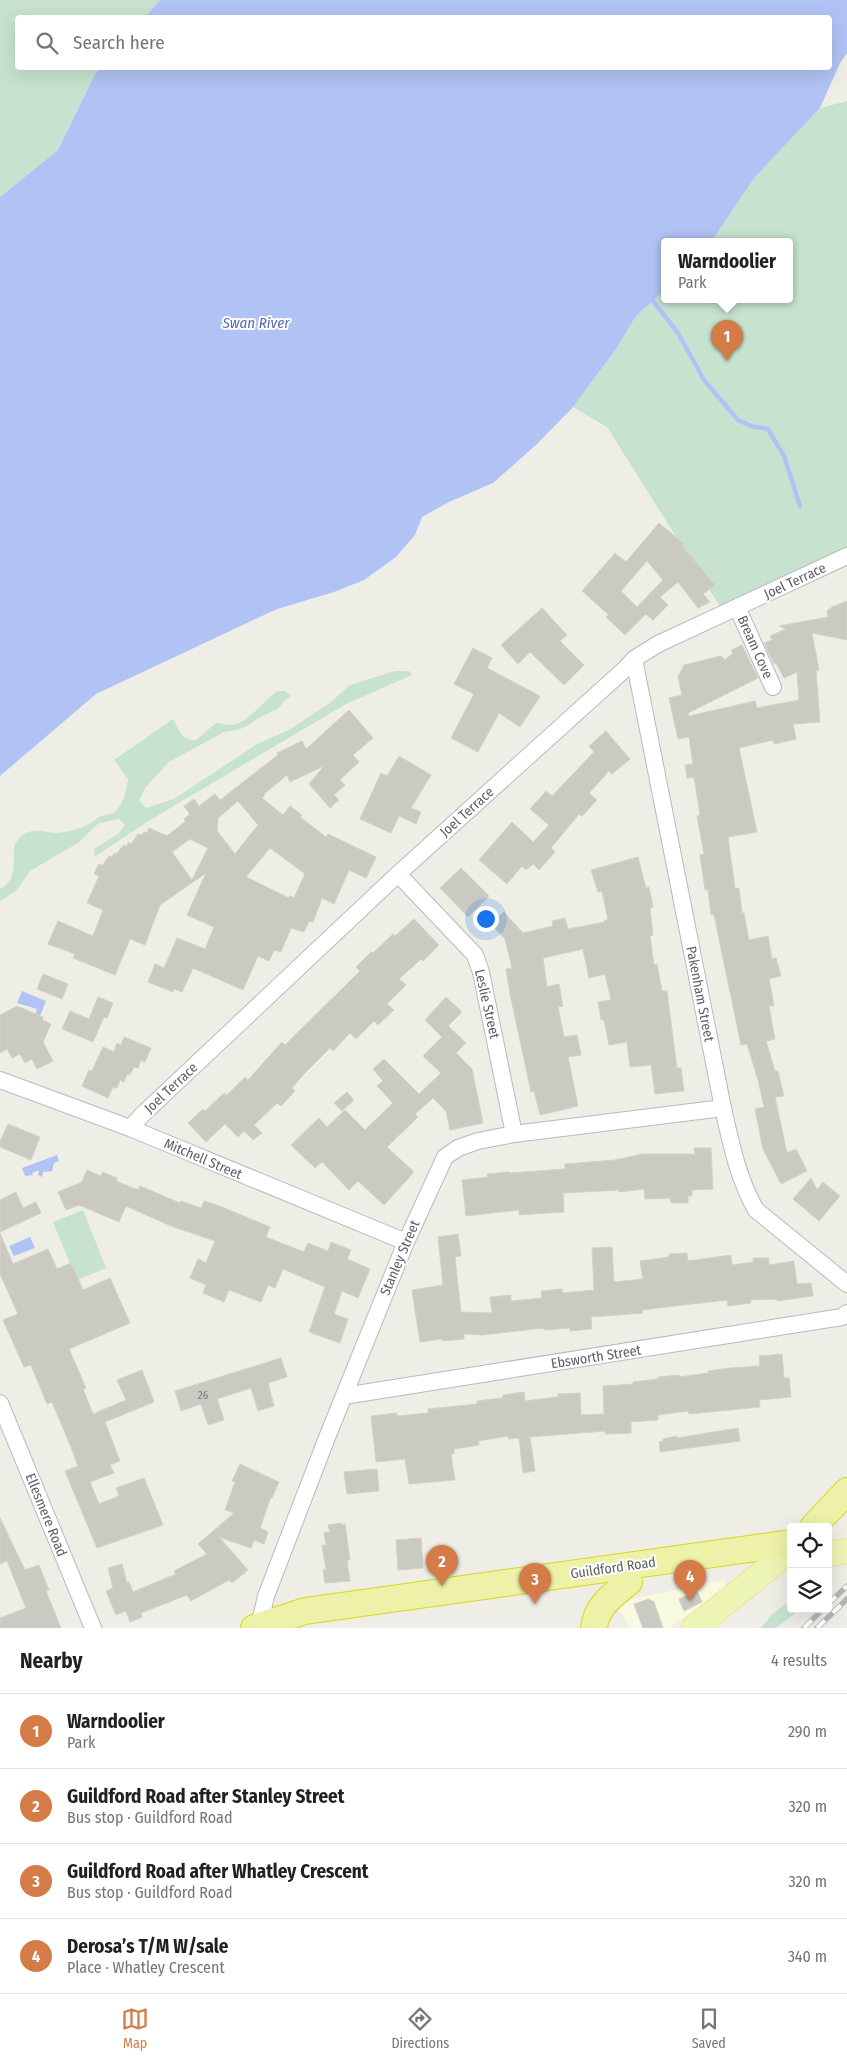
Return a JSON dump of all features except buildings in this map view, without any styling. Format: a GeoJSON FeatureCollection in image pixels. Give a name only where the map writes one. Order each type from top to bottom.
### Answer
{"type":"FeatureCollection","features":[{"type":"Feature","properties":{"kind":"highway"},"geometry":{"type":"LineString","coordinates":[[818,1523],[847,1491]]}},
{"type":"Feature","properties":{"kind":"highway"},"geometry":{"type":"LineString","coordinates":[[832,1529],[847,1513]]}},
{"type":"Feature","properties":{"kind":"highway","name":"Guildford Road"},"geometry":{"type":"LineString","coordinates":[[256,1628],[305,1611],[787,1556]]}},
{"type":"Feature","properties":{"kind":"highway","name":"Guildford Road"},"geometry":{"type":"LineString","coordinates":[[256,1628],[307,1625],[629,1582],[787,1556]]}},
{"type":"Feature","properties":{"kind":"highway"},"geometry":{"type":"LineString","coordinates":[[594,1628],[596,1616],[602,1606],[629,1582]]}},
{"type":"Feature","properties":{"kind":"main road"},"geometry":{"type":"LineString","coordinates":[[832,1538],[847,1536]]}},
{"type":"Feature","properties":{"kind":"main road"},"geometry":{"type":"LineString","coordinates":[[832,1554],[847,1552]]}},
{"type":"Feature","properties":{"kind":"main road"},"geometry":{"type":"LineString","coordinates":[[694,1628],[787,1557]]}},
{"type":"Feature","properties":{"kind":"main road"},"geometry":{"type":"LineString","coordinates":[[718,1628],[787,1557]]}},
{"type":"Feature","properties":{"kind":"street","name":"Joel Terrace"},"geometry":{"type":"LineString","coordinates":[[130,1128],[398,874],[634,659],[658,644],[847,556]]}},
{"type":"Feature","properties":{"kind":"street","name":"Bream Cove"},"geometry":{"type":"LineString","coordinates":[[737,608],[773,687]]}},
{"type":"Feature","properties":{"kind":"street","name":"Pakenham Street"},"geometry":{"type":"LineString","coordinates":[[634,659],[723,1108],[736,1162],[747,1194],[756,1210],[847,1284]]}},
{"type":"Feature","properties":{"kind":"street","name":"Leslie Street"},"geometry":{"type":"LineString","coordinates":[[398,874],[475,956],[481,972],[514,1134]]}},
{"type":"Feature","properties":{"kind":"street","name":"Mitchell Street"},"geometry":{"type":"LineString","coordinates":[[0,1080],[130,1128],[406,1242]]}},
{"type":"Feature","properties":{"kind":"street","name":"Stanley Street"},"geometry":{"type":"LineString","coordinates":[[256,1628],[266,1596],[344,1396],[406,1242],[445,1157],[458,1148],[478,1141],[514,1134],[723,1108]]}},
{"type":"Feature","properties":{"kind":"street","name":"Ebsworth Street"},"geometry":{"type":"LineString","coordinates":[[344,1396],[842,1317],[847,1313]]}},
{"type":"Feature","properties":{"kind":"street","name":"Ellesmere Road"},"geometry":{"type":"LineString","coordinates":[[0,1403],[93,1628]]}},
{"type":"Feature","properties":{"kind":"shaded area"},"geometry":{"type":"Polygon","coordinates":[[[0,0],[160,0],[147,15],[15,15],[15,70],[99,70],[95,74],[58,150],[0,197],[0,0]]]}},
{"type":"Feature","properties":{"kind":"shaded area"},"geometry":{"type":"Polygon","coordinates":[[[847,101],[847,556],[724,613],[607,427],[573,407],[616,349],[636,316],[661,294],[661,303],[793,303],[793,238],[714,238],[755,177],[820,108],[847,101]]]}},
{"type":"Feature","properties":{"kind":"shaded area"},"geometry":{"type":"Polygon","coordinates":[[[395,671],[409,671],[412,675],[346,704],[150,820],[94,857],[95,848],[118,834],[125,825],[119,819],[99,823],[78,843],[30,871],[16,891],[0,901],[0,889],[8,883],[12,875],[15,845],[19,838],[26,833],[34,831],[56,833],[73,830],[116,811],[126,792],[128,779],[114,760],[173,719],[184,737],[196,740],[216,723],[231,725],[242,721],[253,714],[277,691],[285,691],[291,696],[278,709],[258,718],[249,725],[238,730],[224,732],[169,762],[145,788],[139,800],[146,808],[174,799],[257,744],[289,730],[331,702],[350,685],[395,671]]]}},
{"type":"Feature","properties":{"kind":"shaded area"},"geometry":{"type":"Polygon","coordinates":[[[83,1210],[106,1268],[77,1280],[53,1222],[83,1210]]]}},
{"type":"Feature","properties":{"kind":"shaded area"},"geometry":{"type":"Polygon","coordinates":[[[724,1580],[726,1586],[670,1628],[629,1628],[615,1602],[724,1580]]]}},
{"type":"Feature","properties":{"kind":"shaded area"},"geometry":{"type":"Polygon","coordinates":[[[787,1604],[787,1613],[796,1613],[776,1628],[761,1628],[772,1614],[787,1604]]]}},
{"type":"Feature","properties":{"kind":"water","name":"Swan River"},"geometry":{"type":"Polygon","coordinates":[[[160,0],[847,0],[847,53],[840,63],[820,108],[755,177],[714,238],[661,238],[661,294],[636,316],[616,349],[573,407],[537,444],[493,483],[449,502],[422,517],[415,535],[396,557],[364,580],[334,592],[277,609],[96,694],[0,776],[0,197],[58,150],[95,74],[99,70],[832,70],[832,15],[147,15],[160,0]]]}},
{"type":"Feature","properties":{"kind":"water"},"geometry":{"type":"Polygon","coordinates":[[[22,991],[46,1001],[40,1016],[35,1014],[37,1009],[17,1003],[22,991]]]}},
{"type":"Feature","properties":{"kind":"water"},"geometry":{"type":"Polygon","coordinates":[[[57,1155],[59,1161],[54,1163],[52,1171],[43,1172],[42,1177],[38,1175],[39,1170],[32,1173],[33,1175],[25,1176],[22,1168],[57,1155]]]}},
{"type":"Feature","properties":{"kind":"water"},"geometry":{"type":"Polygon","coordinates":[[[30,1237],[35,1248],[14,1256],[9,1246],[30,1237]]]}},
{"type":"Feature","properties":{"kind":"waterway"},"geometry":{"type":"LineString","coordinates":[[653,301],[678,333],[704,380],[738,420],[751,426],[768,429],[784,456],[800,506]]}},
{"type":"Feature","properties":{"kind":"railway"},"geometry":{"type":"LineString","coordinates":[[832,1600],[847,1586]]}},
{"type":"Feature","properties":{"kind":"railway"},"geometry":{"type":"LineString","coordinates":[[817,1628],[847,1599]]}},
{"type":"Feature","properties":{"kind":"railway"},"geometry":{"type":"LineString","coordinates":[[804,1628],[819,1613]]}},
{"type":"Feature","properties":{"kind":"place","name":"Warndoolier"},"geometry":{"type":"Point","coordinates":[727,361]}},
{"type":"Feature","properties":{"kind":"place","name":"Guildford Road after Stanley Street"},"geometry":{"type":"Point","coordinates":[442,1586]}},
{"type":"Feature","properties":{"kind":"place","name":"Derosa’s T/M W/sale"},"geometry":{"type":"Point","coordinates":[690,1601]}},
{"type":"Feature","properties":{"kind":"place","name":"Guildford Road after Whatley Crescent"},"geometry":{"type":"Point","coordinates":[535,1604]}}]}
